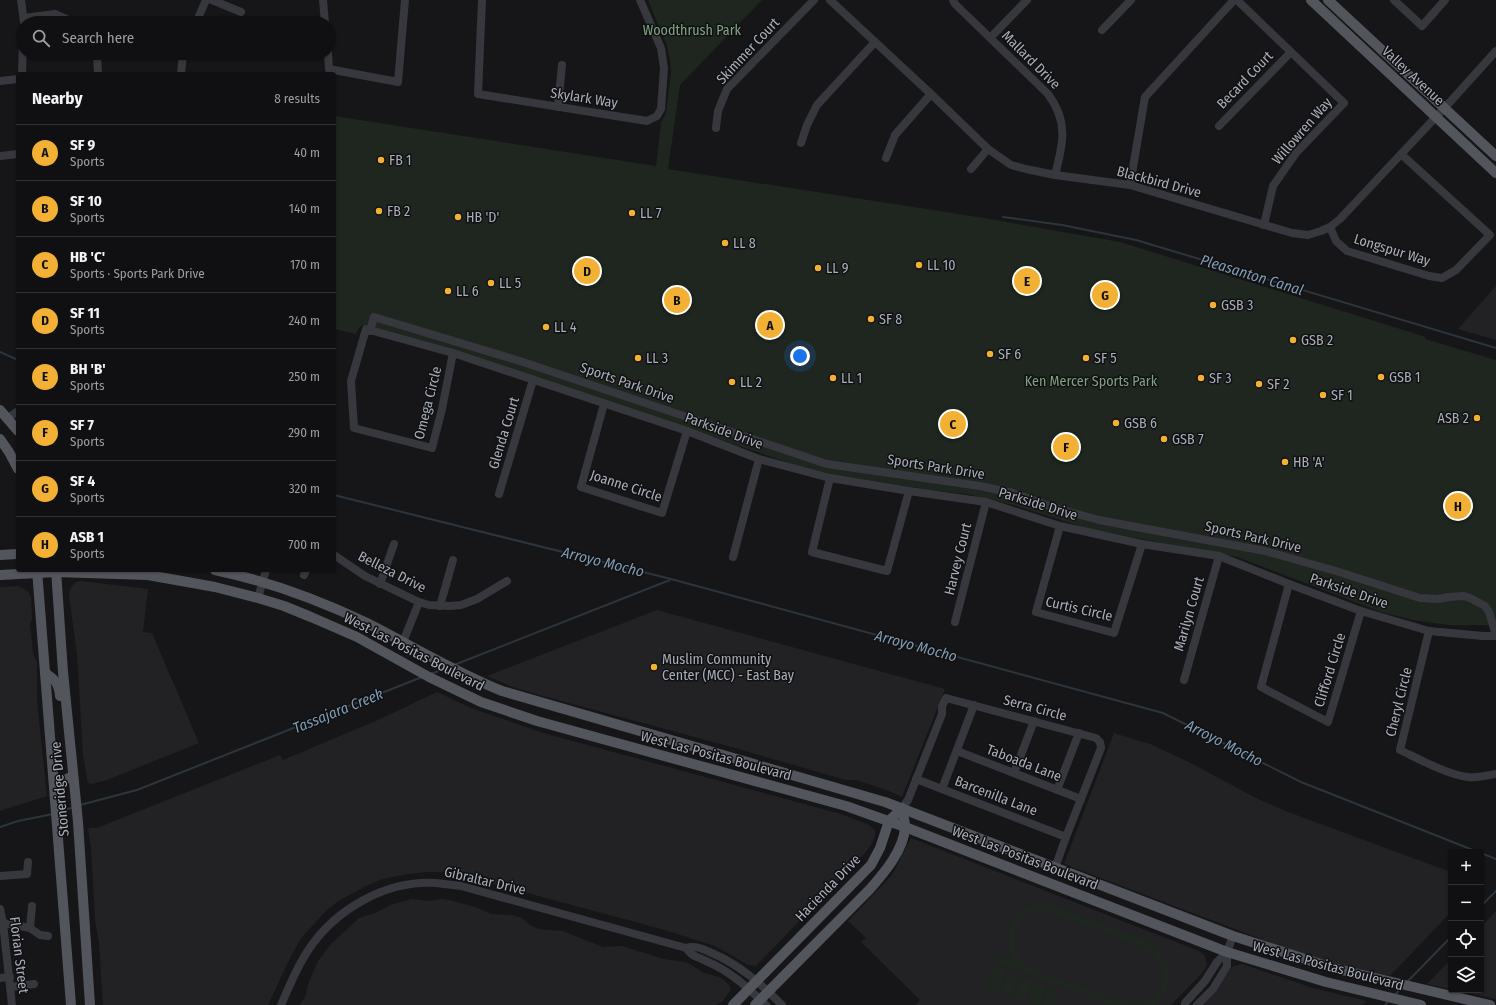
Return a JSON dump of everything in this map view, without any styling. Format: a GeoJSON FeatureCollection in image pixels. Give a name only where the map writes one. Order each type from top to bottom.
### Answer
{"type":"FeatureCollection","features":[{"type":"Feature","properties":{"kind":"main road","name":"Valley Avenue"},"geometry":{"type":"LineString","coordinates":[[1311,0],[1496,173]]}},
{"type":"Feature","properties":{"kind":"main road","name":"Valley Avenue"},"geometry":{"type":"LineString","coordinates":[[1328,0],[1496,156]]}},
{"type":"Feature","properties":{"kind":"main road"},"geometry":{"type":"LineString","coordinates":[[0,410],[16,428]]}},
{"type":"Feature","properties":{"kind":"main road"},"geometry":{"type":"LineString","coordinates":[[0,439],[16,465]]}},
{"type":"Feature","properties":{"kind":"main road"},"geometry":{"type":"LineString","coordinates":[[0,555],[16,554]]}},
{"type":"Feature","properties":{"kind":"main road","name":"West Las Positas Boulevard"},"geometry":{"type":"LineString","coordinates":[[0,575],[37,572]]}},
{"type":"Feature","properties":{"kind":"main road","name":"Stoneridge Drive"},"geometry":{"type":"LineString","coordinates":[[37,572],[72,1005]]}},
{"type":"Feature","properties":{"kind":"main road","name":"Stoneridge Drive"},"geometry":{"type":"LineString","coordinates":[[56,572],[63,672],[78,822],[90,1005]]}},
{"type":"Feature","properties":{"kind":"main road","name":"West Las Positas Boulevard"},"geometry":{"type":"LineString","coordinates":[[79,572],[148,575],[215,587],[284,606],[357,638],[429,677],[481,702],[537,721],[846,806],[905,827],[1227,952],[1326,982],[1421,1005]]}},
{"type":"Feature","properties":{"kind":"main road","name":"West Las Positas Boulevard"},"geometry":{"type":"LineString","coordinates":[[222,572],[262,583],[319,602],[403,642],[456,671],[502,690],[844,789],[902,808],[1233,936],[1333,968],[1490,1005]]}},
{"type":"Feature","properties":{"kind":"main road"},"geometry":{"type":"LineString","coordinates":[[45,673],[58,684],[62,717],[66,729],[70,733]]}},
{"type":"Feature","properties":{"kind":"main road"},"geometry":{"type":"LineString","coordinates":[[54,785],[73,776]]}},
{"type":"Feature","properties":{"kind":"main road"},"geometry":{"type":"LineString","coordinates":[[761,1003],[768,992],[883,874],[902,841],[905,827],[902,808]]}},
{"type":"Feature","properties":{"kind":"main road","name":"Hacienda Drive"},"geometry":{"type":"LineString","coordinates":[[733,1005],[871,864],[880,848],[889,821],[902,808]]}},
{"type":"Feature","properties":{"kind":"street"},"geometry":{"type":"LineString","coordinates":[[21,0],[23,16]]}},
{"type":"Feature","properties":{"kind":"street"},"geometry":{"type":"LineString","coordinates":[[199,16],[206,0]]}},
{"type":"Feature","properties":{"kind":"street"},"geometry":{"type":"LineString","coordinates":[[212,0],[241,12]]}},
{"type":"Feature","properties":{"kind":"street"},"geometry":{"type":"LineString","coordinates":[[323,0],[324,16]]}},
{"type":"Feature","properties":{"kind":"street"},"geometry":{"type":"LineString","coordinates":[[328,60],[329,69],[398,82],[405,0]]}},
{"type":"Feature","properties":{"kind":"street","name":"Skylark Way"},"geometry":{"type":"LineString","coordinates":[[482,0],[478,94],[647,121],[658,116],[661,109],[664,68],[661,48],[640,0]]}},
{"type":"Feature","properties":{"kind":"street","name":"Skimmer Court"},"geometry":{"type":"LineString","coordinates":[[716,128],[718,111],[727,89],[814,0]]}},
{"type":"Feature","properties":{"kind":"street","name":"Blackbird Drive"},"geometry":{"type":"LineString","coordinates":[[830,0],[988,149],[1012,165],[1055,175],[1130,185],[1292,233],[1308,235],[1330,227],[1340,219],[1436,117],[1496,50]]}},
{"type":"Feature","properties":{"kind":"street","name":"Mallard Drive"},"geometry":{"type":"LineString","coordinates":[[953,0],[955,4],[1048,94],[1055,104],[1060,115],[1063,128],[1061,154],[1055,175]]}},
{"type":"Feature","properties":{"kind":"street"},"geometry":{"type":"LineString","coordinates":[[990,38],[1027,0]]}},
{"type":"Feature","properties":{"kind":"street"},"geometry":{"type":"LineString","coordinates":[[1102,30],[1131,0]]}},
{"type":"Feature","properties":{"kind":"street"},"geometry":{"type":"LineString","coordinates":[[1130,185],[1145,97],[1235,0]]}},
{"type":"Feature","properties":{"kind":"street","name":"Willowren Way"},"geometry":{"type":"LineString","coordinates":[[1235,0],[1344,103],[1296,153],[1273,186],[1264,225]]}},
{"type":"Feature","properties":{"kind":"street"},"geometry":{"type":"LineString","coordinates":[[1394,0],[1422,26],[1445,0]]}},
{"type":"Feature","properties":{"kind":"street"},"geometry":{"type":"LineString","coordinates":[[46,16],[55,14],[59,16]]}},
{"type":"Feature","properties":{"kind":"street"},"geometry":{"type":"LineString","coordinates":[[802,143],[808,124],[817,105],[875,42]]}},
{"type":"Feature","properties":{"kind":"street","name":"Becard Court"},"geometry":{"type":"LineString","coordinates":[[1219,126],[1291,52]]}},
{"type":"Feature","properties":{"kind":"street"},"geometry":{"type":"LineString","coordinates":[[22,60],[22,72]]}},
{"type":"Feature","properties":{"kind":"street"},"geometry":{"type":"LineString","coordinates":[[97,60],[98,72]]}},
{"type":"Feature","properties":{"kind":"street"},"geometry":{"type":"LineString","coordinates":[[181,72],[182,60]]}},
{"type":"Feature","properties":{"kind":"street"},"geometry":{"type":"LineString","coordinates":[[558,107],[562,64]]}},
{"type":"Feature","properties":{"kind":"street"},"geometry":{"type":"LineString","coordinates":[[0,81],[16,79]]}},
{"type":"Feature","properties":{"kind":"street"},"geometry":{"type":"LineString","coordinates":[[886,158],[896,135],[931,94]]}},
{"type":"Feature","properties":{"kind":"street"},"geometry":{"type":"LineString","coordinates":[[971,169],[988,149]]}},
{"type":"Feature","properties":{"kind":"street"},"geometry":{"type":"LineString","coordinates":[[0,156],[16,154]]}},
{"type":"Feature","properties":{"kind":"street","name":"Longspur Way"},"geometry":{"type":"LineString","coordinates":[[1330,227],[1336,241],[1347,251],[1429,276],[1442,278],[1456,270],[1490,235],[1401,154]]}},
{"type":"Feature","properties":{"kind":"street","name":"Sports Park Drive"},"geometry":{"type":"LineString","coordinates":[[368,330],[374,316],[520,361],[827,464],[980,486],[1007,492],[1054,508],[1099,520],[1265,552],[1336,571],[1420,598],[1437,599],[1449,596],[1464,596],[1479,602],[1492,614],[1496,636]]}},
{"type":"Feature","properties":{"kind":"street","name":"Parkside Drive"},"geometry":{"type":"LineString","coordinates":[[368,330],[454,353],[687,431],[759,458],[830,478],[986,502],[1060,526],[1142,544],[1219,556],[1361,611],[1429,630],[1496,636]]}},
{"type":"Feature","properties":{"kind":"street","name":"Omega Circle"},"geometry":{"type":"LineString","coordinates":[[368,330],[351,381],[354,428],[432,448],[454,353]]}},
{"type":"Feature","properties":{"kind":"street","name":"Glenda Court"},"geometry":{"type":"LineString","coordinates":[[499,494],[533,380]]}},
{"type":"Feature","properties":{"kind":"street","name":"Joanne Circle"},"geometry":{"type":"LineString","coordinates":[[604,404],[581,487],[662,513],[687,431]]}},
{"type":"Feature","properties":{"kind":"street"},"geometry":{"type":"LineString","coordinates":[[8,418],[16,412]]}},
{"type":"Feature","properties":{"kind":"street"},"geometry":{"type":"LineString","coordinates":[[733,557],[759,458]]}},
{"type":"Feature","properties":{"kind":"street"},"geometry":{"type":"LineString","coordinates":[[830,478],[812,552],[887,571],[909,491]]}},
{"type":"Feature","properties":{"kind":"street","name":"Harvey Court"},"geometry":{"type":"LineString","coordinates":[[955,622],[986,502]]}},
{"type":"Feature","properties":{"kind":"street","name":"Curtis Circle"},"geometry":{"type":"LineString","coordinates":[[1060,526],[1036,612],[1114,634],[1142,544]]}},
{"type":"Feature","properties":{"kind":"street"},"geometry":{"type":"LineString","coordinates":[[380,584],[394,544]]}},
{"type":"Feature","properties":{"kind":"street","name":"Belleza Drive"},"geometry":{"type":"LineString","coordinates":[[336,556],[365,576],[380,584],[429,605],[450,606],[462,604],[477,599],[507,581]]}},
{"type":"Feature","properties":{"kind":"street","name":"Marilyn Court"},"geometry":{"type":"LineString","coordinates":[[1184,680],[1219,556]]}},
{"type":"Feature","properties":{"kind":"street"},"geometry":{"type":"LineString","coordinates":[[440,606],[453,560]]}},
{"type":"Feature","properties":{"kind":"street"},"geometry":{"type":"LineString","coordinates":[[258,598],[265,572]]}},
{"type":"Feature","properties":{"kind":"street","name":"Clifford Circle"},"geometry":{"type":"LineString","coordinates":[[1289,584],[1262,687],[1328,722],[1361,611]]}},
{"type":"Feature","properties":{"kind":"street"},"geometry":{"type":"LineString","coordinates":[[403,642],[419,602]]}},
{"type":"Feature","properties":{"kind":"street","name":"Cheryl Circle"},"geometry":{"type":"LineString","coordinates":[[1429,630],[1400,750],[1447,771],[1467,777],[1483,777],[1496,774]]}},
{"type":"Feature","properties":{"kind":"street","name":"Serra Circle"},"geometry":{"type":"LineString","coordinates":[[902,808],[908,800],[942,714],[942,706],[946,698],[1096,738],[1100,742],[1101,748],[1055,868]]}},
{"type":"Feature","properties":{"kind":"street"},"geometry":{"type":"LineString","coordinates":[[942,789],[974,705]]}},
{"type":"Feature","properties":{"kind":"street"},"geometry":{"type":"LineString","coordinates":[[1014,773],[1034,721]]}},
{"type":"Feature","properties":{"kind":"street"},"geometry":{"type":"LineString","coordinates":[[1057,790],[1079,733]]}},
{"type":"Feature","properties":{"kind":"street","name":"Taboada Lane"},"geometry":{"type":"LineString","coordinates":[[957,751],[1081,799]]}},
{"type":"Feature","properties":{"kind":"street","name":"Barcenilla Lane"},"geometry":{"type":"LineString","coordinates":[[916,779],[1066,837]]}},
{"type":"Feature","properties":{"kind":"street"},"geometry":{"type":"LineString","coordinates":[[0,876],[27,874],[28,862]]}},
{"type":"Feature","properties":{"kind":"street","name":"Gibraltar Drive"},"geometry":{"type":"LineString","coordinates":[[281,1005],[306,953],[321,933],[340,915],[372,895],[396,888],[422,883],[436,883],[461,886],[686,948],[692,946],[700,948],[720,956],[747,972],[782,1005]]}},
{"type":"Feature","properties":{"kind":"street"},"geometry":{"type":"LineString","coordinates":[[30,928],[32,906]]}},
{"type":"Feature","properties":{"kind":"street","name":"Florian Street"},"geometry":{"type":"LineString","coordinates":[[0,909],[10,977],[12,1005]]}},
{"type":"Feature","properties":{"kind":"street"},"geometry":{"type":"LineString","coordinates":[[3,923],[30,928],[40,934],[48,936]]}},
{"type":"Feature","properties":{"kind":"street"},"geometry":{"type":"LineString","coordinates":[[1197,1005],[1212,989],[1227,966],[1227,952],[1233,936]]}},
{"type":"Feature","properties":{"kind":"street","name":"Gibraltar Drive"},"geometry":{"type":"LineString","coordinates":[[686,948],[690,954],[728,972],[749,989],[761,1003]]}},
{"type":"Feature","properties":{"kind":"street"},"geometry":{"type":"LineString","coordinates":[[1185,1005],[1205,981],[1217,962],[1227,952]]}},
{"type":"Feature","properties":{"kind":"street"},"geometry":{"type":"LineString","coordinates":[[0,978],[10,977]]}},
{"type":"Feature","properties":{"kind":"street"},"geometry":{"type":"LineString","coordinates":[[11,987],[34,984]]}},
{"type":"Feature","properties":{"kind":"shaded area"},"geometry":{"type":"Polygon","coordinates":[[[1496,286],[1496,340],[1458,329],[1496,286]]]}},
{"type":"Feature","properties":{"kind":"shaded area"},"geometry":{"type":"Polygon","coordinates":[[[80,581],[148,589],[143,632],[152,633],[199,743],[107,780],[91,784],[88,783],[83,754],[77,655],[69,595],[70,589],[73,585],[80,581]]]}},
{"type":"Feature","properties":{"kind":"shaded area"},"geometry":{"type":"Polygon","coordinates":[[[18,586],[28,591],[31,597],[32,619],[30,624],[33,653],[37,662],[37,701],[47,796],[0,811],[0,587],[18,586]]]}},
{"type":"Feature","properties":{"kind":"shaded area"},"geometry":{"type":"Polygon","coordinates":[[[657,610],[945,689],[902,797],[884,789],[855,780],[846,780],[543,696],[513,687],[487,676],[657,610]]]}},
{"type":"Feature","properties":{"kind":"shaded area"},"geometry":{"type":"Polygon","coordinates":[[[437,692],[471,708],[540,732],[841,814],[869,825],[875,830],[875,836],[871,845],[864,854],[756,966],[748,965],[715,946],[661,929],[465,876],[447,872],[427,872],[383,879],[368,885],[337,902],[326,911],[302,937],[290,958],[268,1005],[103,1005],[99,943],[95,920],[91,848],[88,828],[97,828],[280,755],[283,760],[378,720],[437,692]]]}},
{"type":"Feature","properties":{"kind":"shaded area"},"geometry":{"type":"Polygon","coordinates":[[[1114,733],[1150,744],[1189,762],[1254,797],[1288,812],[1448,871],[1448,915],[1390,976],[1339,965],[1282,947],[1064,864],[1114,733]]]}},
{"type":"Feature","properties":{"kind":"shaded area"},"geometry":{"type":"Polygon","coordinates":[[[911,838],[1199,951],[1205,956],[1207,965],[1202,973],[1171,1005],[915,1005],[920,1000],[861,942],[866,938],[848,921],[892,875],[911,838]]]}},
{"type":"Feature","properties":{"kind":"shaded area"},"geometry":{"type":"Polygon","coordinates":[[[412,899],[427,901],[441,899],[449,900],[475,907],[492,914],[511,915],[522,918],[530,925],[539,929],[563,931],[603,947],[622,946],[664,959],[684,962],[704,973],[719,977],[730,986],[730,991],[723,1001],[716,1005],[299,1005],[305,997],[309,981],[318,961],[331,944],[359,918],[375,913],[393,904],[412,899]]]}},
{"type":"Feature","properties":{"kind":"shaded area"},"geometry":{"type":"Polygon","coordinates":[[[1496,911],[1496,999],[1468,993],[1484,993],[1484,924],[1496,911]]]}},
{"type":"Feature","properties":{"kind":"shaded area"},"geometry":{"type":"Polygon","coordinates":[[[1448,962],[1448,988],[1427,984],[1448,962]]]}},
{"type":"Feature","properties":{"kind":"shaded area"},"geometry":{"type":"Polygon","coordinates":[[[1242,964],[1313,988],[1367,1001],[1362,1005],[1201,1005],[1218,986],[1231,968],[1242,964]]]}},
{"type":"Feature","properties":{"kind":"green space","name":"Ken Mercer Sports Park"},"geometry":{"type":"Polygon","coordinates":[[[648,0],[762,0],[680,85],[668,169],[984,218],[1120,242],[1426,337],[1425,339],[1496,360],[1496,625],[1448,625],[1413,620],[1381,612],[1237,557],[1089,529],[1013,505],[967,494],[931,490],[829,474],[804,468],[589,395],[366,325],[361,326],[356,334],[336,329],[336,116],[656,166],[661,123],[666,113],[671,73],[667,46],[648,0]]]}},
{"type":"Feature","properties":{"kind":"green space"},"geometry":{"type":"Polygon","coordinates":[[[1040,904],[1052,905],[1150,942],[1158,948],[1164,956],[1169,972],[1167,990],[1162,998],[1155,1005],[1138,1005],[1148,1002],[1155,996],[1163,981],[1163,972],[1160,964],[1155,956],[1147,949],[1050,912],[1038,912],[1028,915],[1021,921],[1016,930],[1015,939],[1016,949],[1021,959],[1029,967],[1130,1005],[1109,1005],[995,961],[997,955],[1013,960],[1008,941],[1011,924],[1022,912],[1030,907],[1040,904]]]}},
{"type":"Feature","properties":{"kind":"green space"},"geometry":{"type":"Polygon","coordinates":[[[994,967],[1006,972],[998,992],[986,988],[994,967]]]}},
{"type":"Feature","properties":{"kind":"green space"},"geometry":{"type":"Polygon","coordinates":[[[1008,973],[1019,977],[1011,998],[1000,993],[1008,973]]]}},
{"type":"Feature","properties":{"kind":"green space"},"geometry":{"type":"Polygon","coordinates":[[[1021,978],[1033,982],[1025,1003],[1014,998],[1021,978]]]}},
{"type":"Feature","properties":{"kind":"green space"},"geometry":{"type":"Polygon","coordinates":[[[1035,983],[1047,988],[1040,1005],[1027,1004],[1035,983]]]}},
{"type":"Feature","properties":{"kind":"green space"},"geometry":{"type":"Polygon","coordinates":[[[1049,989],[1060,993],[1056,1005],[1043,1005],[1049,989]]]}},
{"type":"Feature","properties":{"kind":"waterway","name":"Pleasanton Canal"},"geometry":{"type":"LineString","coordinates":[[1003,217],[1062,225],[1136,240],[1496,348]]}},
{"type":"Feature","properties":{"kind":"waterway","name":"Arroyo Mocho"},"geometry":{"type":"LineString","coordinates":[[0,352],[16,359]]}},
{"type":"Feature","properties":{"kind":"waterway","name":"Arroyo Mocho"},"geometry":{"type":"LineString","coordinates":[[336,495],[671,579],[1163,713],[1301,782],[1470,849]]}},
{"type":"Feature","properties":{"kind":"waterway","name":"Tassajara Creek"},"geometry":{"type":"LineString","coordinates":[[454,665],[670,580]]}},
{"type":"Feature","properties":{"kind":"waterway","name":"Tassajara Creek"},"geometry":{"type":"LineString","coordinates":[[430,674],[445,669]]}},
{"type":"Feature","properties":{"kind":"waterway","name":"Tassajara Creek"},"geometry":{"type":"LineString","coordinates":[[80,805],[137,790],[422,677]]}},
{"type":"Feature","properties":{"kind":"waterway","name":"Tassajara Creek"},"geometry":{"type":"LineString","coordinates":[[59,812],[74,807]]}},
{"type":"Feature","properties":{"kind":"waterway","name":"Tassajara Creek"},"geometry":{"type":"LineString","coordinates":[[0,827],[18,821],[53,814]]}},
{"type":"Feature","properties":{"kind":"waterway","name":"Arroyo Mocho"},"geometry":{"type":"LineString","coordinates":[[1484,854],[1496,859]]}},
{"type":"Feature","properties":{"kind":"waterway"},"geometry":{"type":"LineString","coordinates":[[1484,903],[1496,891]]}},
{"type":"Feature","properties":{"kind":"waterway"},"geometry":{"type":"LineString","coordinates":[[1406,983],[1448,940]]}},
{"type":"Feature","properties":{"kind":"waterway"},"geometry":{"type":"LineString","coordinates":[[1394,996],[1402,987]]}},
{"type":"Feature","properties":{"kind":"waterway"},"geometry":{"type":"LineString","coordinates":[[1385,1005],[1389,1000]]}},
{"type":"Feature","properties":{"kind":"place","name":"FB 1"},"geometry":{"type":"Point","coordinates":[381,160]}},
{"type":"Feature","properties":{"kind":"place","name":"FB 2"},"geometry":{"type":"Point","coordinates":[379,211]}},
{"type":"Feature","properties":{"kind":"place","name":"LL 7"},"geometry":{"type":"Point","coordinates":[632,213]}},
{"type":"Feature","properties":{"kind":"place","name":"HB 'D'"},"geometry":{"type":"Point","coordinates":[458,217]}},
{"type":"Feature","properties":{"kind":"place","name":"LL 8"},"geometry":{"type":"Point","coordinates":[725,243]}},
{"type":"Feature","properties":{"kind":"place","name":"LL 10"},"geometry":{"type":"Point","coordinates":[919,265]}},
{"type":"Feature","properties":{"kind":"place","name":"LL 9"},"geometry":{"type":"Point","coordinates":[818,268]}},
{"type":"Feature","properties":{"kind":"place","name":"SF 11"},"geometry":{"type":"Point","coordinates":[587,271]}},
{"type":"Feature","properties":{"kind":"place","name":"BH 'B'"},"geometry":{"type":"Point","coordinates":[1027,281]}},
{"type":"Feature","properties":{"kind":"place","name":"LL 5"},"geometry":{"type":"Point","coordinates":[491,283]}},
{"type":"Feature","properties":{"kind":"place","name":"LL 6"},"geometry":{"type":"Point","coordinates":[448,291]}},
{"type":"Feature","properties":{"kind":"place","name":"SF 4"},"geometry":{"type":"Point","coordinates":[1105,295]}},
{"type":"Feature","properties":{"kind":"place","name":"SF 10"},"geometry":{"type":"Point","coordinates":[677,300]}},
{"type":"Feature","properties":{"kind":"place","name":"GSB 3"},"geometry":{"type":"Point","coordinates":[1213,305]}},
{"type":"Feature","properties":{"kind":"place","name":"SF 8"},"geometry":{"type":"Point","coordinates":[871,319]}},
{"type":"Feature","properties":{"kind":"place","name":"SF 9"},"geometry":{"type":"Point","coordinates":[770,325]}},
{"type":"Feature","properties":{"kind":"place","name":"LL 4"},"geometry":{"type":"Point","coordinates":[546,327]}},
{"type":"Feature","properties":{"kind":"place","name":"GSB 2"},"geometry":{"type":"Point","coordinates":[1293,340]}},
{"type":"Feature","properties":{"kind":"place","name":"SF 6"},"geometry":{"type":"Point","coordinates":[990,354]}},
{"type":"Feature","properties":{"kind":"place","name":"LL 3"},"geometry":{"type":"Point","coordinates":[638,358]}},
{"type":"Feature","properties":{"kind":"place","name":"SF 5"},"geometry":{"type":"Point","coordinates":[1086,358]}},
{"type":"Feature","properties":{"kind":"place","name":"GSB 1"},"geometry":{"type":"Point","coordinates":[1381,377]}},
{"type":"Feature","properties":{"kind":"place","name":"LL 1"},"geometry":{"type":"Point","coordinates":[833,378]}},
{"type":"Feature","properties":{"kind":"place","name":"SF 3"},"geometry":{"type":"Point","coordinates":[1201,378]}},
{"type":"Feature","properties":{"kind":"place","name":"LL 2"},"geometry":{"type":"Point","coordinates":[732,382]}},
{"type":"Feature","properties":{"kind":"place","name":"SF 2"},"geometry":{"type":"Point","coordinates":[1259,384]}},
{"type":"Feature","properties":{"kind":"place","name":"SF 1"},"geometry":{"type":"Point","coordinates":[1323,395]}},
{"type":"Feature","properties":{"kind":"place","name":"ASB 2"},"geometry":{"type":"Point","coordinates":[1477,418]}},
{"type":"Feature","properties":{"kind":"place","name":"GSB 6"},"geometry":{"type":"Point","coordinates":[1116,423]}},
{"type":"Feature","properties":{"kind":"place","name":"HB 'C'"},"geometry":{"type":"Point","coordinates":[953,424]}},
{"type":"Feature","properties":{"kind":"place","name":"GSB 7"},"geometry":{"type":"Point","coordinates":[1164,439]}},
{"type":"Feature","properties":{"kind":"place","name":"SF 7"},"geometry":{"type":"Point","coordinates":[1066,447]}},
{"type":"Feature","properties":{"kind":"place","name":"HB 'A'"},"geometry":{"type":"Point","coordinates":[1285,462]}},
{"type":"Feature","properties":{"kind":"place","name":"ASB 1"},"geometry":{"type":"Point","coordinates":[1458,506]}},
{"type":"Feature","properties":{"kind":"place","name":"Muslim Community Center (MCC) - East Bay"},"geometry":{"type":"Point","coordinates":[654,667]}},
{"type":"Feature","properties":{"kind":"park label","name":"Woodthrush Park"},"geometry":{"type":"Point","coordinates":[692,30]}}]}
